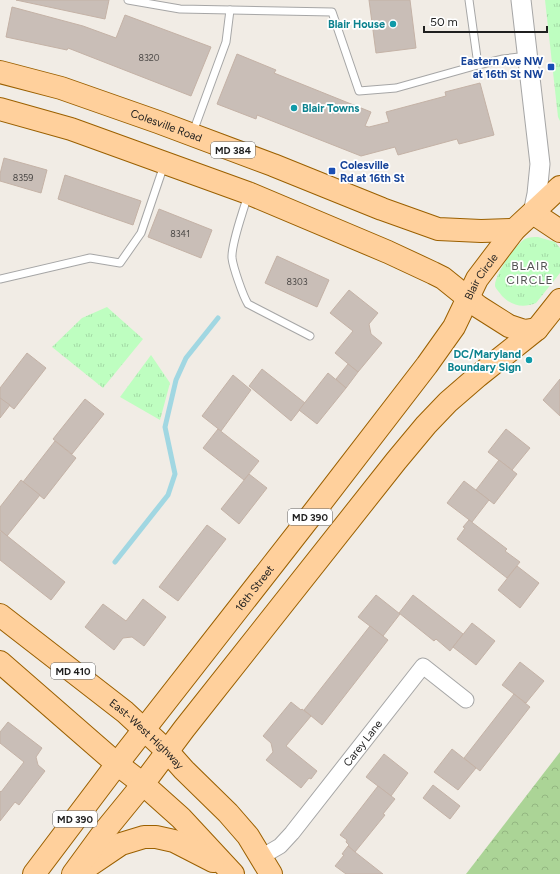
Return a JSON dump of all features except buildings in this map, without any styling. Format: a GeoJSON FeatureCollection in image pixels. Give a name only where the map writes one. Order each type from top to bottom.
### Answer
{"type":"FeatureCollection","features":[{"type":"Feature","properties":{"kind":"main road","name":"Colesville Road"},"geometry":{"type":"LineString","coordinates":[[0,72],[61,88],[192,134],[382,209],[438,229],[482,231],[514,230]]}},
{"type":"Feature","properties":{"kind":"main road"},"geometry":{"type":"LineString","coordinates":[[0,109],[71,129],[248,193],[388,252],[433,273],[443,278],[468,298]]}},
{"type":"Feature","properties":{"kind":"main road","name":"Blair Circle"},"geometry":{"type":"LineString","coordinates":[[537,329],[524,331],[509,326],[468,298],[477,279],[514,230],[560,187]]}},
{"type":"Feature","properties":{"kind":"main road"},"geometry":{"type":"LineString","coordinates":[[533,213],[560,231]]}},
{"type":"Feature","properties":{"kind":"main road","name":"16th Street"},"geometry":{"type":"LineString","coordinates":[[34,874],[117,764],[422,371],[454,327],[468,298]]}},
{"type":"Feature","properties":{"kind":"main road"},"geometry":{"type":"LineString","coordinates":[[537,329],[560,300]]}},
{"type":"Feature","properties":{"kind":"main road","name":"MD 390"},"geometry":{"type":"LineString","coordinates":[[73,874],[103,833],[168,752],[184,729],[426,425],[448,402],[478,376],[537,329]]}},
{"type":"Feature","properties":{"kind":"main road","name":"East-West Highway"},"geometry":{"type":"LineString","coordinates":[[0,615],[125,712],[168,752],[184,770],[228,813],[248,836],[266,866]]}},
{"type":"Feature","properties":{"kind":"main road"},"geometry":{"type":"LineString","coordinates":[[0,662],[181,818],[233,874]]}},
{"type":"Feature","properties":{"kind":"main road"},"geometry":{"type":"LineString","coordinates":[[76,874],[120,844],[144,837],[156,837],[174,841],[210,858],[230,874]]}},
{"type":"Feature","properties":{"kind":"street"},"geometry":{"type":"LineString","coordinates":[[521,0],[540,164],[537,194],[533,213]]}},
{"type":"Feature","properties":{"kind":"street","name":"Carey Lane"},"geometry":{"type":"LineString","coordinates":[[266,866],[280,846],[292,833],[423,666],[466,700]]}},
{"type":"Feature","properties":{"kind":"lane"},"geometry":{"type":"LineString","coordinates":[[128,0],[180,9],[332,12],[359,90],[396,88],[478,65],[504,59],[528,56]]}},
{"type":"Feature","properties":{"kind":"lane"},"geometry":{"type":"LineString","coordinates":[[469,0],[478,65]]}},
{"type":"Feature","properties":{"kind":"lane"},"geometry":{"type":"LineString","coordinates":[[192,134],[226,42],[230,10]]}},
{"type":"Feature","properties":{"kind":"lane"},"geometry":{"type":"LineString","coordinates":[[0,279],[90,258],[120,263],[141,233],[164,163]]}},
{"type":"Feature","properties":{"kind":"lane"},"geometry":{"type":"LineString","coordinates":[[248,193],[235,239],[232,258],[244,296],[248,304],[310,336]]}},
{"type":"Feature","properties":{"kind":"green space"},"geometry":{"type":"Polygon","coordinates":[[[545,0],[560,0],[560,121],[558,117],[545,0]]]}},
{"type":"Feature","properties":{"kind":"green space","name":"Blair Circle"},"geometry":{"type":"Polygon","coordinates":[[[538,237],[555,242],[560,248],[560,273],[536,303],[522,306],[514,304],[502,296],[497,290],[495,286],[498,275],[506,260],[521,242],[528,238],[538,237]]]}},
{"type":"Feature","properties":{"kind":"green space"},"geometry":{"type":"Polygon","coordinates":[[[107,307],[143,339],[103,388],[52,347],[82,318],[107,307]]]}},
{"type":"Feature","properties":{"kind":"green space"},"geometry":{"type":"Polygon","coordinates":[[[151,355],[170,383],[160,420],[120,397],[151,355]]]}},
{"type":"Feature","properties":{"kind":"green space"},"geometry":{"type":"Polygon","coordinates":[[[560,752],[560,874],[466,874],[560,752]]]}},
{"type":"Feature","properties":{"kind":"waterway"},"geometry":{"type":"LineString","coordinates":[[115,562],[168,495],[175,474],[165,427],[176,380],[186,358],[218,318]]}},
{"type":"Feature","properties":{"kind":"place","name":"Blair House"},"geometry":{"type":"Point","coordinates":[393,24]}},
{"type":"Feature","properties":{"kind":"place","name":"Eastern Ave NW at 16th St NW"},"geometry":{"type":"Point","coordinates":[551,67]}},
{"type":"Feature","properties":{"kind":"place","name":"Blair Towns"},"geometry":{"type":"Point","coordinates":[294,108]}},
{"type":"Feature","properties":{"kind":"place","name":"Colesville Rd at 16th St"},"geometry":{"type":"Point","coordinates":[332,171]}},
{"type":"Feature","properties":{"kind":"place","name":"DC/Maryland Boundary Sign"},"geometry":{"type":"Point","coordinates":[529,360]}},
{"type":"Feature","properties":{"kind":"district","name":"BLAIR CIRCLE"},"geometry":{"type":"Point","coordinates":[530,273]}}]}
